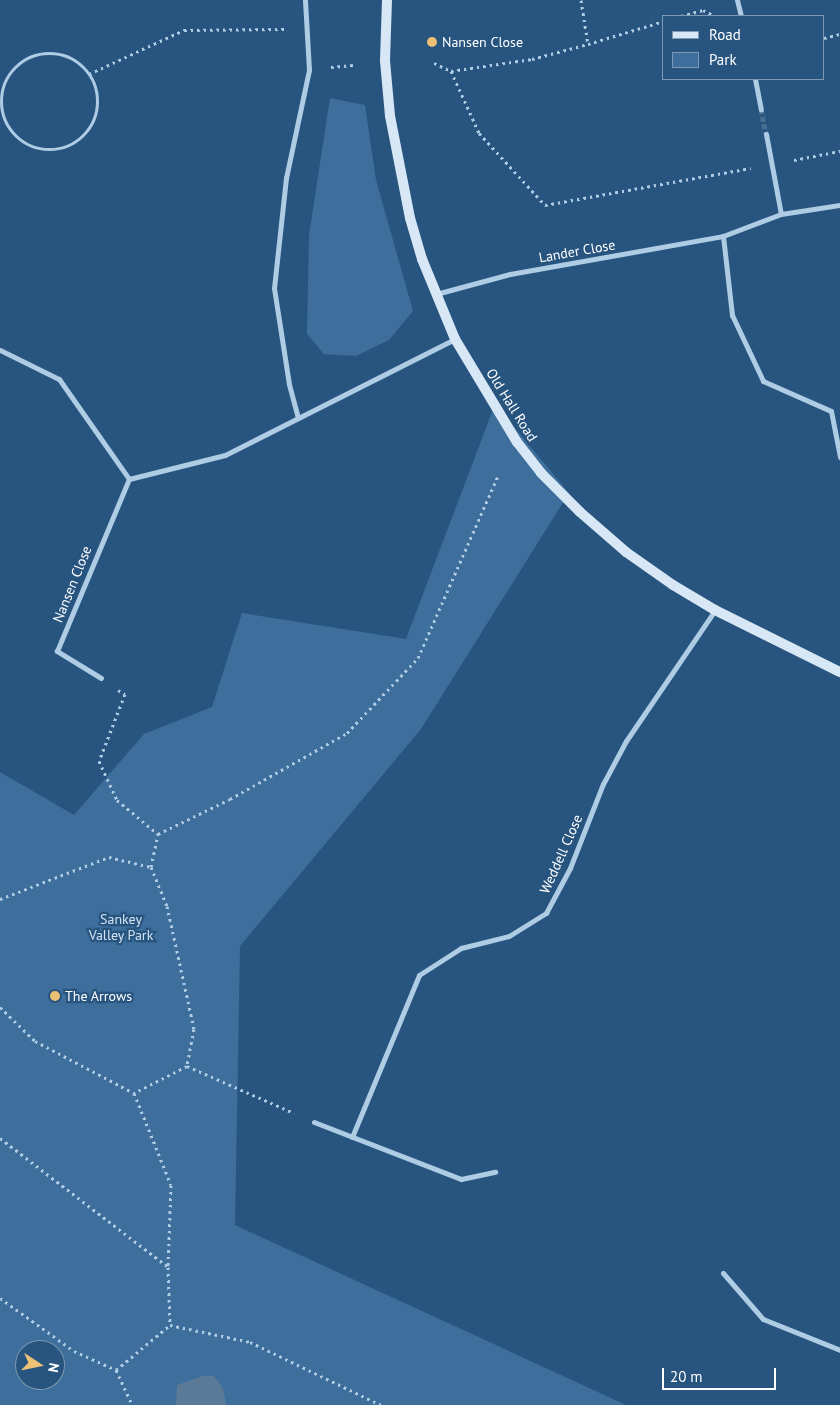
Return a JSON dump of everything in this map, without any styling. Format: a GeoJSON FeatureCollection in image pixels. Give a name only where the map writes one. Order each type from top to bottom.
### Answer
{"type":"FeatureCollection","features":[{"type":"Feature","properties":{"kind":"street"},"geometry":{"type":"LineString","coordinates":[[298,418],[289,384],[274,288],[286,178],[309,70],[305,0]]}},
{"type":"Feature","properties":{"kind":"street","name":"Old Hall Road"},"geometry":{"type":"LineString","coordinates":[[387,0],[385,61],[398,164],[410,218],[436,294],[455,339],[517,442],[541,473],[626,552],[714,610],[840,672]]}},
{"type":"Feature","properties":{"kind":"street"},"geometry":{"type":"LineString","coordinates":[[738,0],[742,15]]}},
{"type":"Feature","properties":{"kind":"street"},"geometry":{"type":"LineString","coordinates":[[755,80],[761,109]]}},
{"type":"Feature","properties":{"kind":"street"},"geometry":{"type":"LineString","coordinates":[[766,134],[781,214]]}},
{"type":"Feature","properties":{"kind":"street","name":"Lander Close"},"geometry":{"type":"LineString","coordinates":[[436,294],[510,274],[723,236],[781,214],[840,205]]}},
{"type":"Feature","properties":{"kind":"street"},"geometry":{"type":"LineString","coordinates":[[723,236],[732,315],[763,381],[831,411],[840,457]]}},
{"type":"Feature","properties":{"kind":"street"},"geometry":{"type":"LineString","coordinates":[[0,350],[58,379],[129,479],[225,455],[455,339]]}},
{"type":"Feature","properties":{"kind":"street","name":"Nansen Close"},"geometry":{"type":"LineString","coordinates":[[101,678],[57,651],[129,479]]}},
{"type":"Feature","properties":{"kind":"street","name":"Weddell Close"},"geometry":{"type":"LineString","coordinates":[[352,1137],[419,975],[462,948],[509,936],[546,913],[570,868],[607,775],[626,741],[714,610]]}},
{"type":"Feature","properties":{"kind":"street"},"geometry":{"type":"LineString","coordinates":[[314,1122],[460,1179],[495,1172]]}},
{"type":"Feature","properties":{"kind":"street"},"geometry":{"type":"LineString","coordinates":[[723,1273],[763,1319],[840,1350]]}},
{"type":"Feature","properties":{"kind":"path"},"geometry":{"type":"LineString","coordinates":[[581,0],[588,44]]}},
{"type":"Feature","properties":{"kind":"path"},"geometry":{"type":"LineString","coordinates":[[684,15],[703,10],[712,15]]}},
{"type":"Feature","properties":{"kind":"path"},"geometry":{"type":"LineString","coordinates":[[434,63],[451,71],[532,59],[662,22]]}},
{"type":"Feature","properties":{"kind":"path"},"geometry":{"type":"LineString","coordinates":[[89,74],[184,30],[308,28]]}},
{"type":"Feature","properties":{"kind":"path"},"geometry":{"type":"LineString","coordinates":[[825,38],[840,34]]}},
{"type":"Feature","properties":{"kind":"path"},"geometry":{"type":"LineString","coordinates":[[51,53],[66,56],[79,63],[89,74],[96,88],[97,104],[93,120],[84,134],[71,144],[46,148],[23,141],[2,116],[4,85],[22,61],[51,53]]}},
{"type":"Feature","properties":{"kind":"path"},"geometry":{"type":"LineString","coordinates":[[451,71],[479,133],[545,205],[840,151]]}},
{"type":"Feature","properties":{"kind":"path"},"geometry":{"type":"LineString","coordinates":[[158,834],[230,799],[347,733],[418,658],[498,476]]}},
{"type":"Feature","properties":{"kind":"path"},"geometry":{"type":"LineString","coordinates":[[101,678],[125,694],[99,761],[117,800],[158,834]]}},
{"type":"Feature","properties":{"kind":"path"},"geometry":{"type":"LineString","coordinates":[[158,834],[151,867],[167,906],[194,1028],[187,1066]]}},
{"type":"Feature","properties":{"kind":"path"},"geometry":{"type":"LineString","coordinates":[[0,899],[109,857],[151,867]]}},
{"type":"Feature","properties":{"kind":"path"},"geometry":{"type":"LineString","coordinates":[[0,1007],[34,1041],[134,1093],[171,1185],[168,1267],[170,1325]]}},
{"type":"Feature","properties":{"kind":"path"},"geometry":{"type":"LineString","coordinates":[[134,1093],[187,1066]]}},
{"type":"Feature","properties":{"kind":"path"},"geometry":{"type":"LineString","coordinates":[[187,1066],[314,1122]]}},
{"type":"Feature","properties":{"kind":"path"},"geometry":{"type":"LineString","coordinates":[[0,1138],[168,1267]]}},
{"type":"Feature","properties":{"kind":"path"},"geometry":{"type":"LineString","coordinates":[[0,1298],[74,1351],[116,1370],[132,1405]]}},
{"type":"Feature","properties":{"kind":"path"},"geometry":{"type":"LineString","coordinates":[[116,1370],[170,1325]]}},
{"type":"Feature","properties":{"kind":"path"},"geometry":{"type":"LineString","coordinates":[[170,1325],[250,1342],[381,1405]]}},
{"type":"Feature","properties":{"kind":"green space"},"geometry":{"type":"Polygon","coordinates":[[[330,98],[365,105],[376,180],[413,311],[389,340],[356,356],[324,354],[307,334],[309,235],[330,98]]]}},
{"type":"Feature","properties":{"kind":"green space","name":"Sankey Valley Park"},"geometry":{"type":"Polygon","coordinates":[[[495,404],[569,493],[421,729],[240,946],[235,1225],[626,1405],[0,1405],[0,772],[74,815],[144,734],[212,707],[242,613],[406,639],[495,404]]]}},
{"type":"Feature","properties":{"kind":"shaded area"},"geometry":{"type":"Polygon","coordinates":[[[203,1376],[214,1376],[223,1388],[226,1405],[176,1405],[177,1385],[203,1376]]]}},
{"type":"Feature","properties":{"kind":"tunnel"},"geometry":{"type":"LineString","coordinates":[[761,109],[766,134]]}},
{"type":"Feature","properties":{"kind":"place","name":"Nansen Close"},"geometry":{"type":"Point","coordinates":[432,42]}},
{"type":"Feature","properties":{"kind":"place","name":"The Arrows"},"geometry":{"type":"Point","coordinates":[55,996]}}]}
